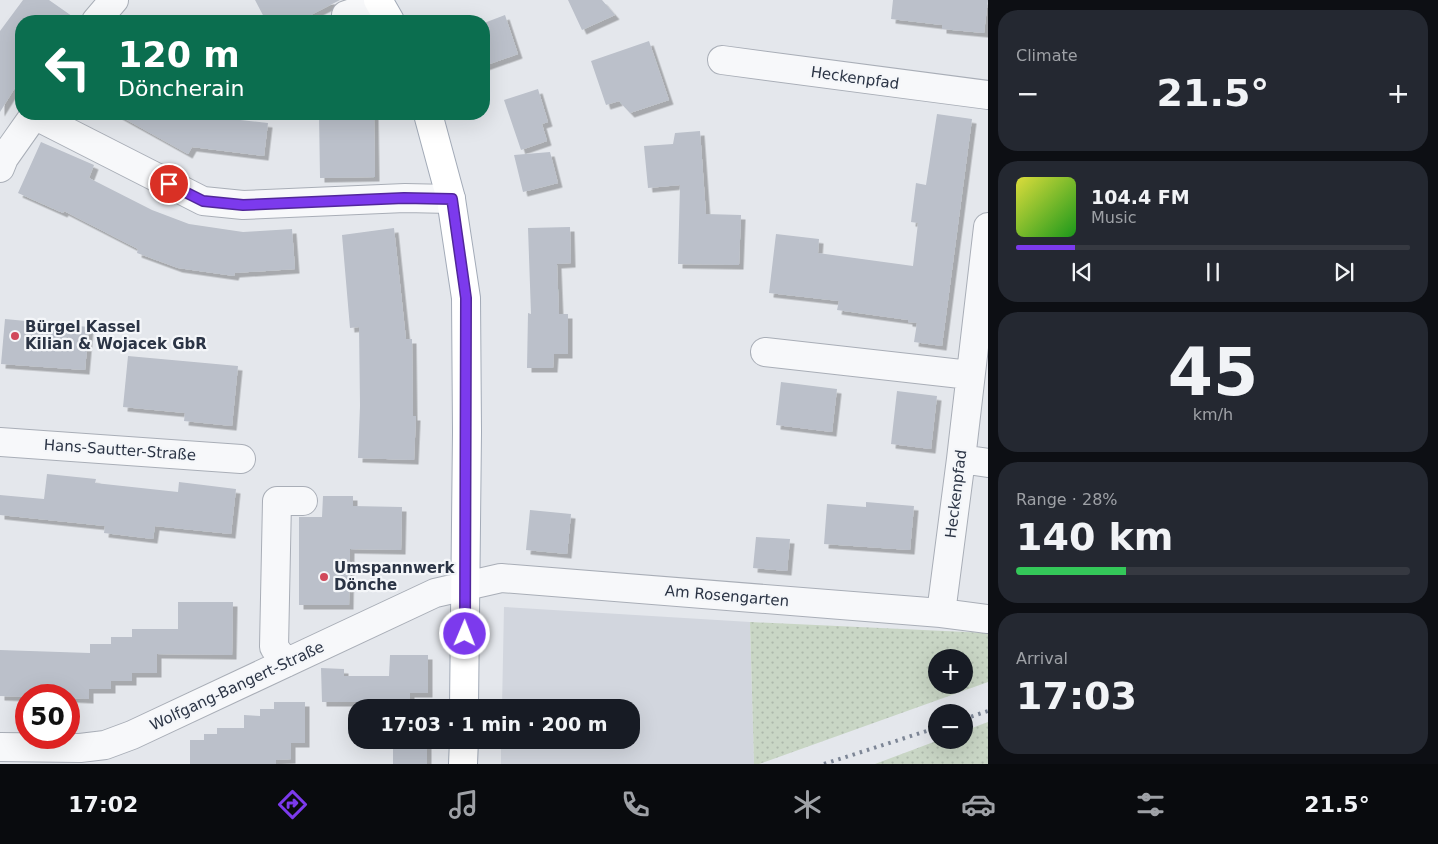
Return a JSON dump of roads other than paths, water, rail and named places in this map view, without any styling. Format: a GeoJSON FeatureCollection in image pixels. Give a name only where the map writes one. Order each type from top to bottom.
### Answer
{"type":"FeatureCollection","features":[{"type":"Feature","properties":{"kind":"main road"},"geometry":{"type":"LineString","coordinates":[[430,120],[452,199],[466,298],[464,699]]}},
{"type":"Feature","properties":{"kind":"main road"},"geometry":{"type":"LineString","coordinates":[[463,764],[464,749]]}},
{"type":"Feature","properties":{"kind":"street"},"geometry":{"type":"LineString","coordinates":[[101,15],[114,0]]}},
{"type":"Feature","properties":{"kind":"street"},"geometry":{"type":"LineString","coordinates":[[346,15],[383,8]]}},
{"type":"Feature","properties":{"kind":"street","name":"Heckenpfad"},"geometry":{"type":"LineString","coordinates":[[722,60],[988,95]]}},
{"type":"Feature","properties":{"kind":"street"},"geometry":{"type":"LineString","coordinates":[[0,168],[4,158],[30,120]]}},
{"type":"Feature","properties":{"kind":"street"},"geometry":{"type":"LineString","coordinates":[[46,120],[203,201],[243,205],[404,198],[452,199]]}},
{"type":"Feature","properties":{"kind":"street","name":"Heckenpfad"},"geometry":{"type":"LineString","coordinates":[[941,613],[988,227]]}},
{"type":"Feature","properties":{"kind":"street"},"geometry":{"type":"LineString","coordinates":[[765,352],[970,374]]}},
{"type":"Feature","properties":{"kind":"street","name":"Hans-Sautter-Straße"},"geometry":{"type":"LineString","coordinates":[[0,442],[241,459]]}},
{"type":"Feature","properties":{"kind":"street"},"geometry":{"type":"LineString","coordinates":[[961,459],[988,463]]}},
{"type":"Feature","properties":{"kind":"street"},"geometry":{"type":"LineString","coordinates":[[286,663],[274,647],[276,501],[303,501]]}},
{"type":"Feature","properties":{"kind":"street","name":"Am Rosengarten"},"geometry":{"type":"LineString","coordinates":[[466,586],[501,578],[941,613],[988,619]]}},
{"type":"Feature","properties":{"kind":"street","name":"Wolfgang-Bangert-Straße"},"geometry":{"type":"LineString","coordinates":[[0,747],[80,748],[105,745],[132,735],[435,593],[466,586]]}},
{"type":"Feature","properties":{"kind":"railway"},"geometry":{"type":"LineString","coordinates":[[973,716],[988,711]]}},
{"type":"Feature","properties":{"kind":"railway"},"geometry":{"type":"LineString","coordinates":[[824,764],[928,731]]}},
{"type":"Feature","properties":{"kind":"place","name":"Bürgel Kassel Kilian & Wojacek GbR"},"geometry":{"type":"Point","coordinates":[15,336]}},
{"type":"Feature","properties":{"kind":"place","name":"Umspannwerk Dönche"},"geometry":{"type":"Point","coordinates":[324,577]}}]}
